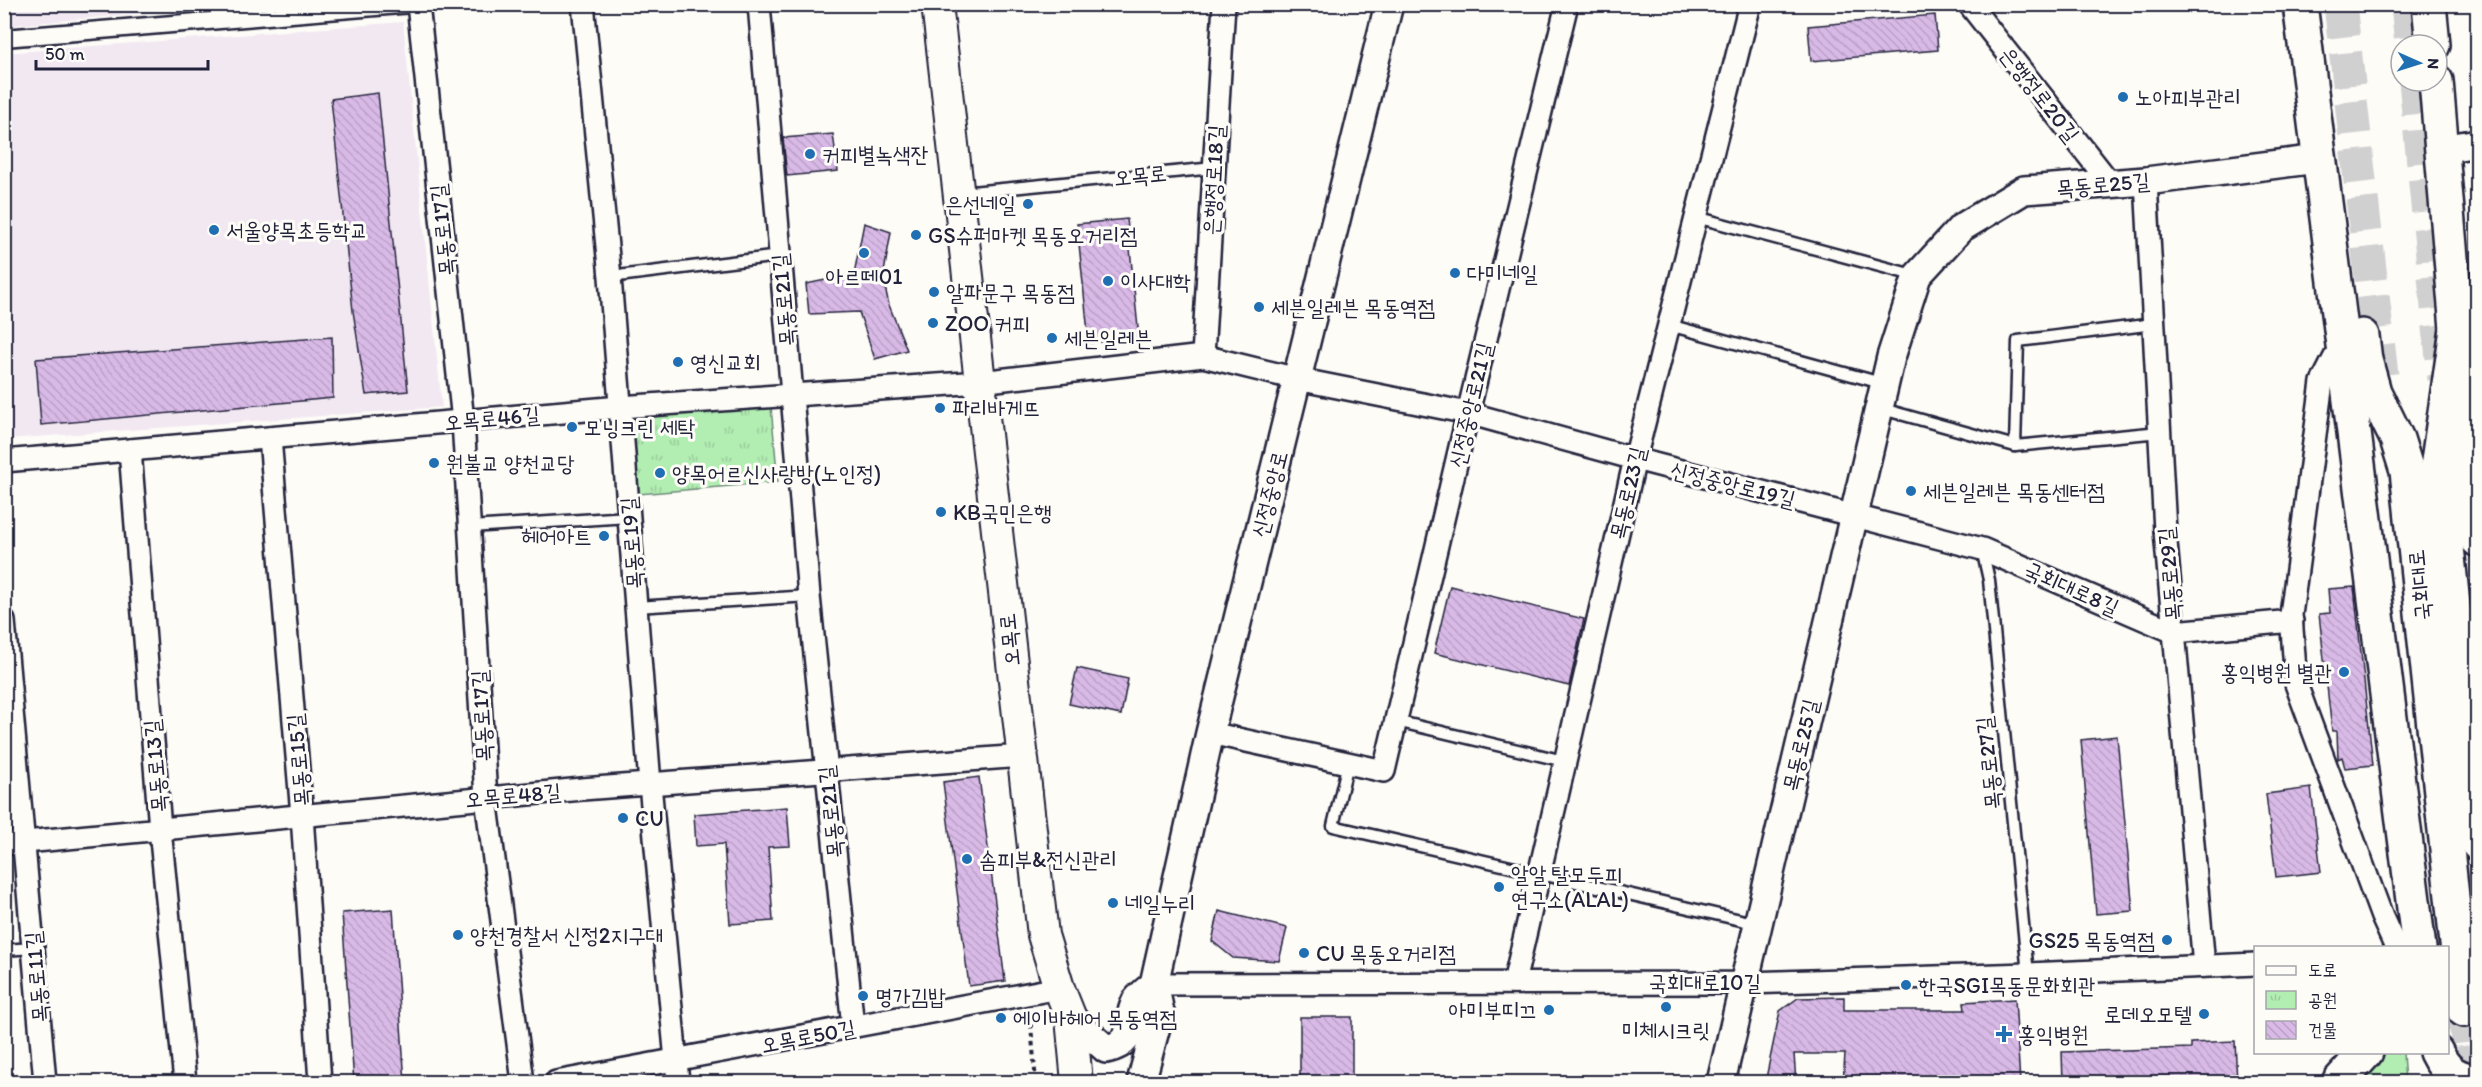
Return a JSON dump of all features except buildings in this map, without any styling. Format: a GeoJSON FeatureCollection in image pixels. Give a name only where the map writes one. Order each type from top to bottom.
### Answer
{"type":"FeatureCollection","features":[{"type":"Feature","properties":{"kind":"main road","name":"오목로"},"geometry":{"type":"LineString","coordinates":[[937,4],[1043,935],[1071,1018],[1077,1083]]}},
{"type":"Feature","properties":{"kind":"main road"},"geometry":{"type":"LineString","coordinates":[[2300,4],[2419,946]]}},
{"type":"Feature","properties":{"kind":"main road"},"geometry":{"type":"LineString","coordinates":[[2429,4],[2432,33]]}},
{"type":"Feature","properties":{"kind":"main road"},"geometry":{"type":"LineString","coordinates":[[2437,93],[2463,322],[2468,385],[2468,463],[2478,540]]}},
{"type":"Feature","properties":{"kind":"main road","name":"국회대로"},"geometry":{"type":"LineString","coordinates":[[2319,166],[2351,256],[2365,360],[2374,392],[2397,438],[2407,471],[2464,1011]]}},
{"type":"Feature","properties":{"kind":"main road","name":"국회대로"},"geometry":{"type":"LineString","coordinates":[[2463,322],[2438,461],[2478,844]]}},
{"type":"Feature","properties":{"kind":"main road"},"geometry":{"type":"LineString","coordinates":[[2338,1083],[2365,1054]]}},
{"type":"Feature","properties":{"kind":"main road"},"geometry":{"type":"LineString","coordinates":[[2428,1054],[2431,1083]]}},
{"type":"Feature","properties":{"kind":"main road"},"geometry":{"type":"LineString","coordinates":[[2436,1054],[2441,1064],[2459,1079],[2478,1082]]}},
{"type":"Feature","properties":{"kind":"street"},"geometry":{"type":"LineString","coordinates":[[4,38],[412,4]]}},
{"type":"Feature","properties":{"kind":"street","name":"목동로17길"},"geometry":{"type":"LineString","coordinates":[[418,4],[463,421],[486,798],[524,1083]]}},
{"type":"Feature","properties":{"kind":"street","name":"목동로19길"},"geometry":{"type":"LineString","coordinates":[[583,4],[610,277],[650,784],[678,1083]]}},
{"type":"Feature","properties":{"kind":"street","name":"목동로21길"},"geometry":{"type":"LineString","coordinates":[[759,4],[809,596],[853,1027]]}},
{"type":"Feature","properties":{"kind":"street","name":"은행정로18길"},"geometry":{"type":"LineString","coordinates":[[1203,356],[1224,4]]}},
{"type":"Feature","properties":{"kind":"street","name":"신정중앙로"},"geometry":{"type":"LineString","coordinates":[[1141,1083],[1160,1012],[1154,984],[1210,733],[1389,4]]}},
{"type":"Feature","properties":{"kind":"street","name":"신정중앙로21길"},"geometry":{"type":"LineString","coordinates":[[1210,733],[1384,771],[1567,4]]}},
{"type":"Feature","properties":{"kind":"street","name":"목동로23길"},"geometry":{"type":"LineString","coordinates":[[1514,983],[1635,459],[1750,4]]}},
{"type":"Feature","properties":{"kind":"street","name":"은행정로20길"},"geometry":{"type":"LineString","coordinates":[[1969,4],[2110,183]]}},
{"type":"Feature","properties":{"kind":"street"},"geometry":{"type":"LineString","coordinates":[[2442,149],[2478,143]]}},
{"type":"Feature","properties":{"kind":"street","name":"목동로25길"},"geometry":{"type":"LineString","coordinates":[[1721,1083],[1882,396],[1917,276],[1961,228],[2024,190],[2319,166]]}},
{"type":"Feature","properties":{"kind":"street","name":"목동로29길"},"geometry":{"type":"LineString","coordinates":[[2146,181],[2174,632],[2204,966]]}},
{"type":"Feature","properties":{"kind":"street"},"geometry":{"type":"LineString","coordinates":[[2342,343],[2322,382],[2292,621],[2295,684],[2382,917],[2395,946]]}},
{"type":"Feature","properties":{"kind":"street","name":"오목로46길"},"geometry":{"type":"LineString","coordinates":[[4,461],[620,407],[980,382],[1203,356]]}},
{"type":"Feature","properties":{"kind":"street","name":"신정중앙로19길"},"geometry":{"type":"LineString","coordinates":[[1203,356],[1297,379],[1468,413],[1635,459],[1854,515]]}},
{"type":"Feature","properties":{"kind":"street","name":"목동로15길"},"geometry":{"type":"LineString","coordinates":[[270,438],[302,815],[320,1083]]}},
{"type":"Feature","properties":{"kind":"street","name":"목동로13길"},"geometry":{"type":"LineString","coordinates":[[130,450],[160,829],[185,1083]]}},
{"type":"Feature","properties":{"kind":"street","name":"국회대로8길"},"geometry":{"type":"LineString","coordinates":[[1854,515],[1982,549],[2174,632],[2292,621]]}},
{"type":"Feature","properties":{"kind":"street","name":"목동로11길"},"geometry":{"type":"LineString","coordinates":[[4,621],[14,843],[33,948],[45,1083]]}},
{"type":"Feature","properties":{"kind":"street","name":"오목로48길"},"geometry":{"type":"LineString","coordinates":[[14,843],[486,798],[1022,756]]}},
{"type":"Feature","properties":{"kind":"street","name":"국회대로10길"},"geometry":{"type":"LineString","coordinates":[[1154,984],[1744,982],[2028,974],[2254,964]]}},
{"type":"Feature","properties":{"kind":"street","name":"신정중앙로"},"geometry":{"type":"LineString","coordinates":[[1071,1018],[1106,1049],[1119,1046],[1127,1038],[1136,1002],[1154,984]]}},
{"type":"Feature","properties":{"kind":"street","name":"오목로50길"},"geometry":{"type":"LineString","coordinates":[[556,1083],[1059,988]]}},
{"type":"Feature","properties":{"kind":"lane","name":"오목로"},"geometry":{"type":"LineString","coordinates":[[959,193],[1214,168]]}},
{"type":"Feature","properties":{"kind":"lane"},"geometry":{"type":"LineString","coordinates":[[1696,217],[1917,276]]}},
{"type":"Feature","properties":{"kind":"lane"},"geometry":{"type":"LineString","coordinates":[[610,277],[779,256]]}},
{"type":"Feature","properties":{"kind":"lane"},"geometry":{"type":"LineString","coordinates":[[2014,446],[2018,341],[2154,324]]}},
{"type":"Feature","properties":{"kind":"lane"},"geometry":{"type":"LineString","coordinates":[[1669,325],[1882,396],[2014,446],[2160,432]]}},
{"type":"Feature","properties":{"kind":"lane"},"geometry":{"type":"LineString","coordinates":[[470,527],[629,517]]}},
{"type":"Feature","properties":{"kind":"lane","name":"목동로27길"},"geometry":{"type":"LineString","coordinates":[[1982,549],[1989,580],[2028,974]]}},
{"type":"Feature","properties":{"kind":"lane"},"geometry":{"type":"LineString","coordinates":[[636,607],[809,596]]}},
{"type":"Feature","properties":{"kind":"lane"},"geometry":{"type":"LineString","coordinates":[[1396,721],[1564,761]]}},
{"type":"Feature","properties":{"kind":"lane"},"geometry":{"type":"LineString","coordinates":[[1348,763],[1333,826],[1758,924]]}},
{"type":"Feature","properties":{"kind":"lane"},"geometry":{"type":"LineString","coordinates":[[4,950],[33,948]]}},
{"type":"Feature","properties":{"kind":"shaded area"},"geometry":{"type":"Polygon","coordinates":[[[5,4],[166,4],[166,11],[5,26],[5,4]]]}},
{"type":"Feature","properties":{"kind":"shaded area"},"geometry":{"type":"Polygon","coordinates":[[[171,4],[253,5],[172,12],[171,4]]]}},
{"type":"Feature","properties":{"kind":"shaded area","name":"서울양목초등학교"},"geometry":{"type":"Polygon","coordinates":[[[403,22],[442,407],[8,439],[4,406],[4,53],[403,22]]]}},
{"type":"Feature","properties":{"kind":"green space"},"geometry":{"type":"Polygon","coordinates":[[[771,407],[778,482],[639,494],[633,418],[771,407]]]}},
{"type":"Feature","properties":{"kind":"green space"},"geometry":{"type":"Polygon","coordinates":[[[2378,1054],[2403,1054],[2405,1082],[2353,1082],[2378,1054]]]}},
{"type":"Feature","properties":{"kind":"tunnel"},"geometry":{"type":"LineString","coordinates":[[2340,4],[2382,375]]}},
{"type":"Feature","properties":{"kind":"tunnel"},"geometry":{"type":"LineString","coordinates":[[2407,4],[2410,33]]}},
{"type":"Feature","properties":{"kind":"tunnel"},"geometry":{"type":"LineString","coordinates":[[2416,93],[2444,379]]}},
{"type":"Feature","properties":{"kind":"tunnel"},"geometry":{"type":"LineString","coordinates":[[2449,1010],[2455,1082]]}},
{"type":"Feature","properties":{"kind":"tunnel"},"geometry":{"type":"LineString","coordinates":[[2464,1010],[2471,1082]]}},
{"type":"Feature","properties":{"kind":"place","name":"노아피부관리"},"geometry":{"type":"Point","coordinates":[2123,97]}},
{"type":"Feature","properties":{"kind":"place","name":"커피별녹색잔"},"geometry":{"type":"Point","coordinates":[810,154]}},
{"type":"Feature","properties":{"kind":"place","name":"은선네일"},"geometry":{"type":"Point","coordinates":[1028,204]}},
{"type":"Feature","properties":{"kind":"place","name":"서울양목초등학교"},"geometry":{"type":"Point","coordinates":[214,230]}},
{"type":"Feature","properties":{"kind":"place","name":"GS슈퍼마켓 목동오거리점"},"geometry":{"type":"Point","coordinates":[916,235]}},
{"type":"Feature","properties":{"kind":"place","name":"아르떼01"},"geometry":{"type":"Point","coordinates":[864,253]}},
{"type":"Feature","properties":{"kind":"place","name":"다미네일"},"geometry":{"type":"Point","coordinates":[1455,273]}},
{"type":"Feature","properties":{"kind":"place","name":"이사대학"},"geometry":{"type":"Point","coordinates":[1108,281]}},
{"type":"Feature","properties":{"kind":"place","name":"알파문구 목동점"},"geometry":{"type":"Point","coordinates":[934,292]}},
{"type":"Feature","properties":{"kind":"place","name":"세븐일레븐 목동역점"},"geometry":{"type":"Point","coordinates":[1259,307]}},
{"type":"Feature","properties":{"kind":"place","name":"ZOO 커피"},"geometry":{"type":"Point","coordinates":[933,323]}},
{"type":"Feature","properties":{"kind":"place","name":"세븐일레븐"},"geometry":{"type":"Point","coordinates":[1052,338]}},
{"type":"Feature","properties":{"kind":"place","name":"영신교회"},"geometry":{"type":"Point","coordinates":[678,362]}},
{"type":"Feature","properties":{"kind":"place","name":"파리바게뜨"},"geometry":{"type":"Point","coordinates":[940,408]}},
{"type":"Feature","properties":{"kind":"place","name":"모닝크린 세탁"},"geometry":{"type":"Point","coordinates":[572,427]}},
{"type":"Feature","properties":{"kind":"place","name":"원불교 양천교당"},"geometry":{"type":"Point","coordinates":[434,463]}},
{"type":"Feature","properties":{"kind":"place","name":"양목어르신사랑방(노인정)"},"geometry":{"type":"Point","coordinates":[660,473]}},
{"type":"Feature","properties":{"kind":"place","name":"세븐일레븐 목동센터점"},"geometry":{"type":"Point","coordinates":[1911,491]}},
{"type":"Feature","properties":{"kind":"place","name":"KB국민은행"},"geometry":{"type":"Point","coordinates":[941,512]}},
{"type":"Feature","properties":{"kind":"place","name":"헤어아트"},"geometry":{"type":"Point","coordinates":[604,536]}},
{"type":"Feature","properties":{"kind":"place","name":"홍익병원 별관"},"geometry":{"type":"Point","coordinates":[2344,672]}},
{"type":"Feature","properties":{"kind":"place","name":"CU"},"geometry":{"type":"Point","coordinates":[623,818]}},
{"type":"Feature","properties":{"kind":"place","name":"솜피부&전신관리"},"geometry":{"type":"Point","coordinates":[967,859]}},
{"type":"Feature","properties":{"kind":"place","name":"알알 탈모두피 연구소(ALAL)"},"geometry":{"type":"Point","coordinates":[1499,887]}},
{"type":"Feature","properties":{"kind":"place","name":"네일누리"},"geometry":{"type":"Point","coordinates":[1113,903]}},
{"type":"Feature","properties":{"kind":"place","name":"양천경찰서 신정2지구대"},"geometry":{"type":"Point","coordinates":[458,935]}},
{"type":"Feature","properties":{"kind":"place","name":"GS25 목동역점"},"geometry":{"type":"Point","coordinates":[2167,940]}},
{"type":"Feature","properties":{"kind":"place","name":"CU 목동오거리점"},"geometry":{"type":"Point","coordinates":[1304,953]}},
{"type":"Feature","properties":{"kind":"place","name":"한국SGI목동문화회관"},"geometry":{"type":"Point","coordinates":[1906,985]}},
{"type":"Feature","properties":{"kind":"place","name":"명가김밥"},"geometry":{"type":"Point","coordinates":[863,996]}},
{"type":"Feature","properties":{"kind":"place","name":"미체시크릿"},"geometry":{"type":"Point","coordinates":[1666,1007]}},
{"type":"Feature","properties":{"kind":"place","name":"아미부띠끄"},"geometry":{"type":"Point","coordinates":[1549,1010]}},
{"type":"Feature","properties":{"kind":"place","name":"로데오모텔"},"geometry":{"type":"Point","coordinates":[2204,1014]}},
{"type":"Feature","properties":{"kind":"place","name":"에이바헤어 목동역점"},"geometry":{"type":"Point","coordinates":[1001,1018]}},
{"type":"Feature","properties":{"kind":"place","name":"홍익병원"},"geometry":{"type":"Point","coordinates":[2004,1034]}}]}
